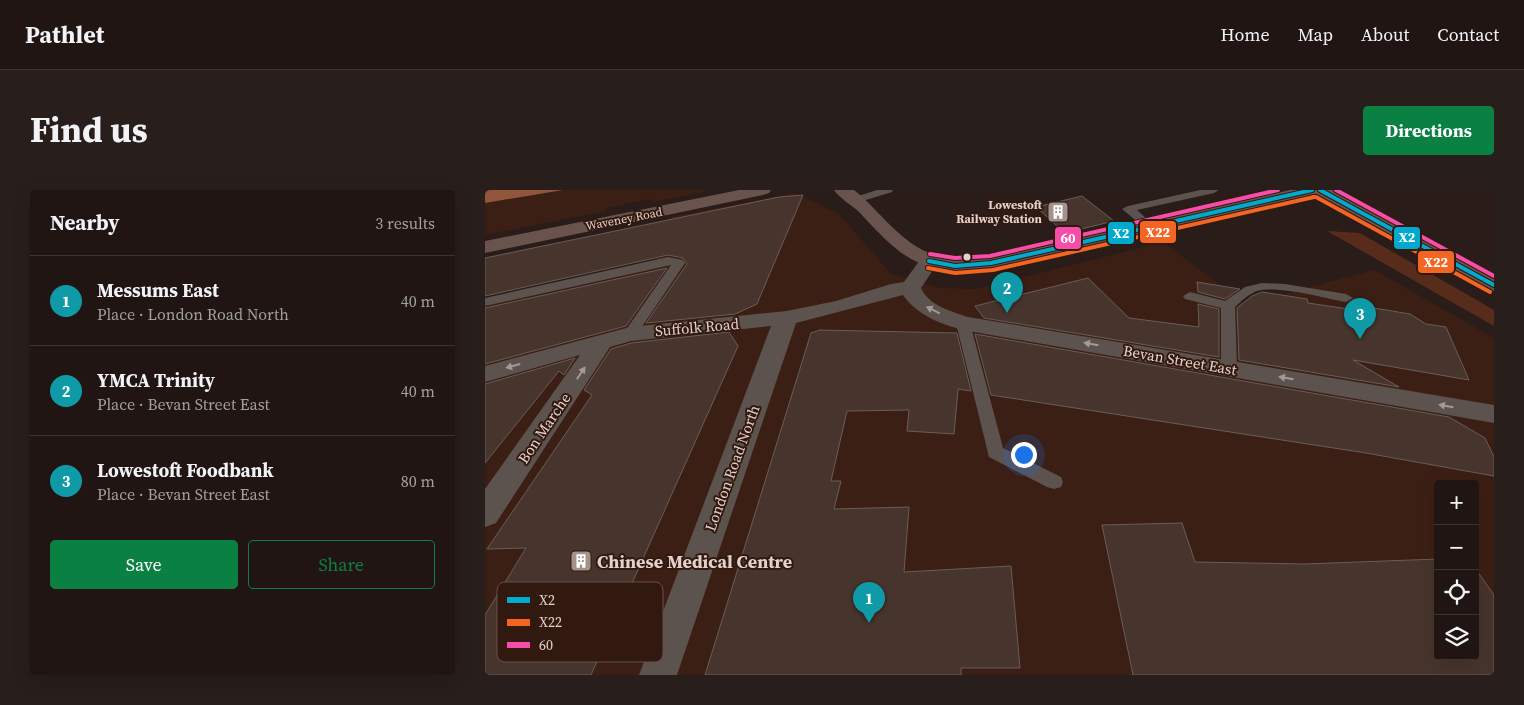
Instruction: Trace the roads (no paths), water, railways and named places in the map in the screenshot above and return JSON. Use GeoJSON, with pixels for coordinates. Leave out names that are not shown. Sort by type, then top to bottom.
{"type":"FeatureCollection","features":[{"type":"Feature","properties":{"kind":"highway","name":"Waveney Road"},"geometry":{"type":"LineString","coordinates":[[485,247],[763,190]]}},
{"type":"Feature","properties":{"kind":"highway"},"geometry":{"type":"LineString","coordinates":[[849,195],[898,244],[929,261],[955,266],[991,263],[1312,190]]}},
{"type":"Feature","properties":{"kind":"highway"},"geometry":{"type":"LineString","coordinates":[[1320,190],[1494,285]]}},
{"type":"Feature","properties":{"kind":"street"},"geometry":{"type":"LineString","coordinates":[[911,288],[929,261]]}},
{"type":"Feature","properties":{"kind":"street","name":"Suffolk Road"},"geometry":{"type":"LineString","coordinates":[[485,374],[637,333],[787,318],[841,306],[891,290],[911,288]]}},
{"type":"Feature","properties":{"kind":"street","name":"Bevan Street East"},"geometry":{"type":"LineString","coordinates":[[911,288],[913,296],[923,305],[963,323],[1494,414]]}},
{"type":"Feature","properties":{"kind":"street","name":"London Road North"},"geometry":{"type":"LineString","coordinates":[[663,661],[787,318]]}},
{"type":"Feature","properties":{"kind":"street","name":"Bon Marche"},"geometry":{"type":"LineString","coordinates":[[485,514],[603,342]]}},
{"type":"Feature","properties":{"kind":"street","name":"London Road North"},"geometry":{"type":"LineString","coordinates":[[658,675],[663,662]]}},
{"type":"Feature","properties":{"kind":"lane"},"geometry":{"type":"LineString","coordinates":[[849,195],[888,190]]}},
{"type":"Feature","properties":{"kind":"lane"},"geometry":{"type":"LineString","coordinates":[[1150,226],[1128,209],[1215,190]]}},
{"type":"Feature","properties":{"kind":"lane"},"geometry":{"type":"LineString","coordinates":[[485,302],[667,261],[679,263],[637,333]]}},
{"type":"Feature","properties":{"kind":"lane"},"geometry":{"type":"LineString","coordinates":[[1229,368],[1228,306],[1238,296],[1255,288],[1277,287],[1346,298]]}},
{"type":"Feature","properties":{"kind":"lane"},"geometry":{"type":"LineString","coordinates":[[1190,296],[1228,306]]}},
{"type":"Feature","properties":{"kind":"lane"},"geometry":{"type":"LineString","coordinates":[[963,323],[995,452],[1054,482]]}},
{"type":"Feature","properties":{"kind":"place","name":"Lowestoft Railway Station"},"geometry":{"type":"Point","coordinates":[1058,212]}},
{"type":"Feature","properties":{"kind":"place","name":"YMCA Trinity"},"geometry":{"type":"Point","coordinates":[1007,313]}},
{"type":"Feature","properties":{"kind":"place","name":"Lowestoft Foodbank"},"geometry":{"type":"Point","coordinates":[1360,339]}},
{"type":"Feature","properties":{"kind":"place","name":"Chinese Medical Centre"},"geometry":{"type":"Point","coordinates":[581,561]}},
{"type":"Feature","properties":{"kind":"place","name":"Messums East"},"geometry":{"type":"Point","coordinates":[869,623]}}]}
